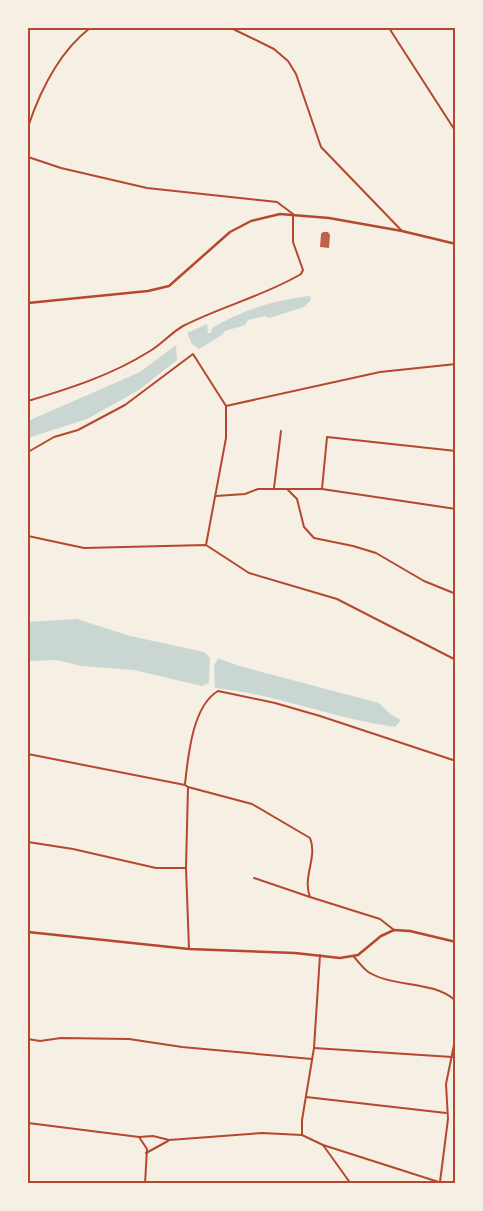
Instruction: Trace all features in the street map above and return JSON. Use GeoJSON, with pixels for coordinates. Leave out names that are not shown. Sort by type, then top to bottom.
{"type":"FeatureCollection","features":[{"type":"Feature","properties":{"kind":"street"},"geometry":{"type":"LineString","coordinates":[[28,128],[49,78],[77,38],[90,28]]}},
{"type":"Feature","properties":{"kind":"street"},"geometry":{"type":"LineString","coordinates":[[231,28],[274,49],[288,60],[296,74],[321,147],[402,231]]}},
{"type":"Feature","properties":{"kind":"street"},"geometry":{"type":"LineString","coordinates":[[389,28],[456,132]]}},
{"type":"Feature","properties":{"kind":"street"},"geometry":{"type":"LineString","coordinates":[[28,157],[61,168],[147,188],[277,202],[293,214]]}},
{"type":"Feature","properties":{"kind":"street"},"geometry":{"type":"LineString","coordinates":[[28,401],[71,389],[109,374],[150,351],[181,327],[263,294],[301,274],[303,270],[293,242],[293,214]]}},
{"type":"Feature","properties":{"kind":"street"},"geometry":{"type":"LineString","coordinates":[[28,303],[159,290],[175,283],[237,228],[269,216],[293,214],[402,231],[456,244]]}},
{"type":"Feature","properties":{"kind":"street"},"geometry":{"type":"LineString","coordinates":[[28,452],[54,437],[78,430],[125,405],[193,354],[226,406],[226,438],[206,546]]}},
{"type":"Feature","properties":{"kind":"street"},"geometry":{"type":"LineString","coordinates":[[226,406],[380,372],[456,364]]}},
{"type":"Feature","properties":{"kind":"street"},"geometry":{"type":"LineString","coordinates":[[274,489],[280,431]]}},
{"type":"Feature","properties":{"kind":"street"},"geometry":{"type":"LineString","coordinates":[[322,490],[327,437],[456,452]]}},
{"type":"Feature","properties":{"kind":"street"},"geometry":{"type":"LineString","coordinates":[[216,496],[258,489],[322,490],[456,509]]}},
{"type":"Feature","properties":{"kind":"street"},"geometry":{"type":"LineString","coordinates":[[287,489],[297,499],[304,527],[314,538],[376,553],[424,582],[456,594]]}},
{"type":"Feature","properties":{"kind":"street"},"geometry":{"type":"LineString","coordinates":[[28,536],[84,548],[206,546],[250,573],[337,598],[456,660]]}},
{"type":"Feature","properties":{"kind":"street"},"geometry":{"type":"LineString","coordinates":[[184,785],[195,724],[212,694],[218,691],[275,703],[366,730],[456,761]]}},
{"type":"Feature","properties":{"kind":"street"},"geometry":{"type":"LineString","coordinates":[[28,754],[184,785],[252,804],[310,838],[314,848],[308,884],[310,897]]}},
{"type":"Feature","properties":{"kind":"street"},"geometry":{"type":"LineString","coordinates":[[188,787],[186,868],[189,949]]}},
{"type":"Feature","properties":{"kind":"street"},"geometry":{"type":"LineString","coordinates":[[28,842],[73,849],[156,868],[186,868]]}},
{"type":"Feature","properties":{"kind":"street"},"geometry":{"type":"LineString","coordinates":[[254,878],[380,919],[394,930]]}},
{"type":"Feature","properties":{"kind":"street"},"geometry":{"type":"LineString","coordinates":[[28,932],[189,949],[320,955],[340,958],[354,956],[388,932],[394,930],[410,931],[456,942]]}},
{"type":"Feature","properties":{"kind":"street"},"geometry":{"type":"LineString","coordinates":[[302,1135],[302,1120],[314,1048],[320,955]]}},
{"type":"Feature","properties":{"kind":"street"},"geometry":{"type":"LineString","coordinates":[[354,956],[368,973],[442,993],[456,1001]]}},
{"type":"Feature","properties":{"kind":"street"},"geometry":{"type":"LineString","coordinates":[[440,1182],[447,1126],[446,1084],[456,1036]]}},
{"type":"Feature","properties":{"kind":"street"},"geometry":{"type":"LineString","coordinates":[[28,1038],[40,1041],[61,1038],[129,1039],[182,1048],[312,1059]]}},
{"type":"Feature","properties":{"kind":"street"},"geometry":{"type":"LineString","coordinates":[[314,1048],[452,1057]]}},
{"type":"Feature","properties":{"kind":"street"},"geometry":{"type":"LineString","coordinates":[[306,1097],[446,1113]]}},
{"type":"Feature","properties":{"kind":"street"},"geometry":{"type":"LineString","coordinates":[[28,1123],[138,1137],[153,1136],[169,1140],[262,1133],[302,1135],[323,1145],[446,1184]]}},
{"type":"Feature","properties":{"kind":"street"},"geometry":{"type":"LineString","coordinates":[[138,1137],[146,1144],[145,1184]]}},
{"type":"Feature","properties":{"kind":"street"},"geometry":{"type":"LineString","coordinates":[[146,1153],[169,1140]]}},
{"type":"Feature","properties":{"kind":"street"},"geometry":{"type":"LineString","coordinates":[[323,1145],[351,1184]]}},
{"type":"Feature","properties":{"kind":"shaded area"},"geometry":{"type":"Polygon","coordinates":[[[310,296],[311,300],[304,307],[269,318],[265,316],[248,320],[245,325],[225,331],[222,335],[199,349],[192,344],[187,333],[207,324],[208,333],[211,333],[212,328],[247,311],[283,300],[310,296]]]}},
{"type":"Feature","properties":{"kind":"shaded area"},"geometry":{"type":"Polygon","coordinates":[[[176,345],[177,360],[139,390],[87,419],[28,438],[28,421],[140,372],[176,345]]]}},
{"type":"Feature","properties":{"kind":"shaded area"},"geometry":{"type":"Polygon","coordinates":[[[77,619],[130,636],[204,652],[210,658],[209,683],[202,686],[134,670],[81,666],[57,660],[28,661],[28,622],[77,619]]]}},
{"type":"Feature","properties":{"kind":"shaded area"},"geometry":{"type":"Polygon","coordinates":[[[218,658],[239,666],[379,703],[390,714],[401,720],[395,727],[238,691],[215,688],[214,666],[218,658]]]}},
{"type":"Feature","properties":{"kind":"building"},"geometry":{"type":"Polygon","coordinates":[[[328,232],[330,235],[329,248],[320,247],[321,234],[328,232]]]}}]}
